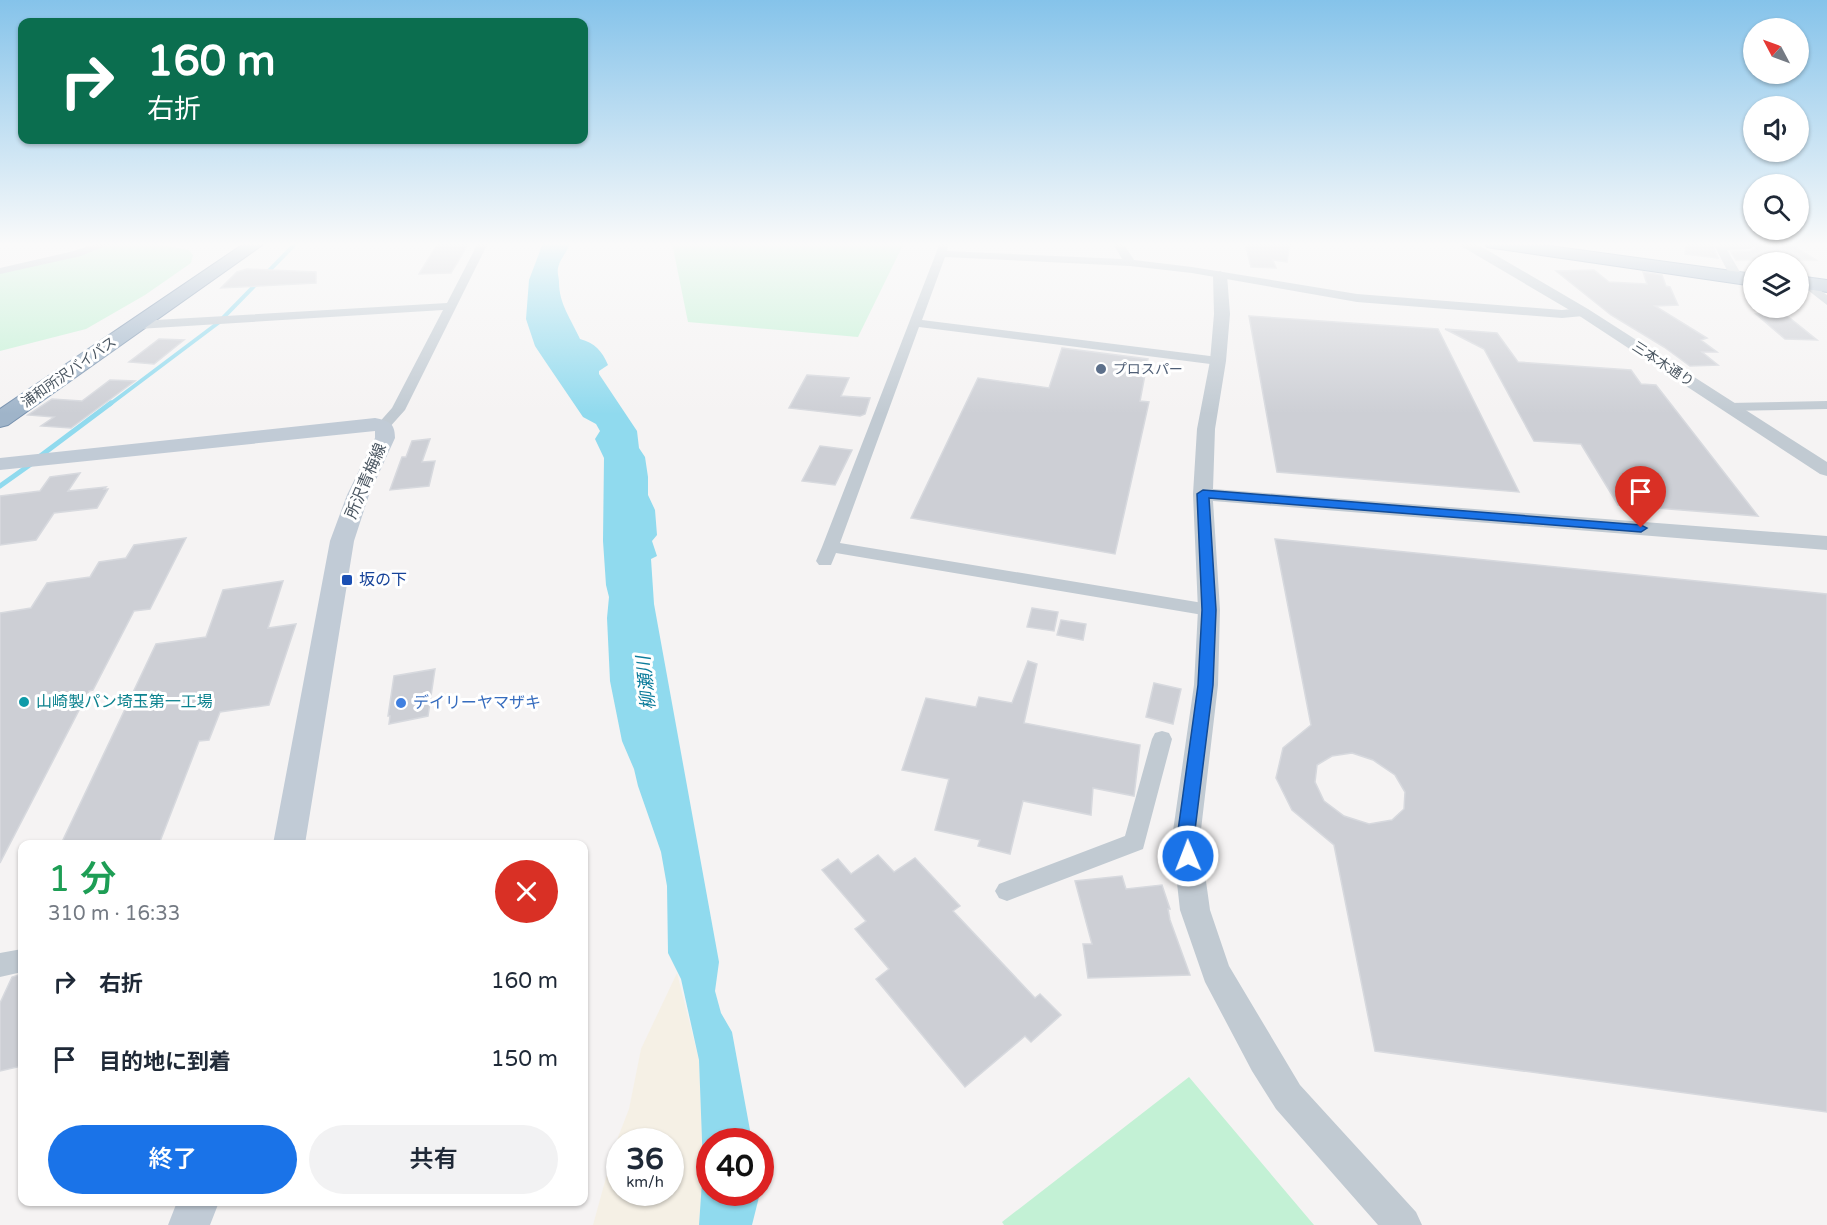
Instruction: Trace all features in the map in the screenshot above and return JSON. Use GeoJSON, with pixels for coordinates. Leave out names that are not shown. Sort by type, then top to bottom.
{"type":"FeatureCollection","features":[{"type":"Feature","properties":{"kind":"highway","name":"浦和所沢バイパス"},"geometry":{"type":"LineString","coordinates":[[0,403],[151,300]]}},
{"type":"Feature","properties":{"kind":"highway","name":"浦和所沢バイパス"},"geometry":{"type":"LineString","coordinates":[[0,420],[171,300]]}},
{"type":"Feature","properties":{"kind":"main road","name":"所沢青梅線"},"geometry":{"type":"LineString","coordinates":[[0,465],[360,424],[382,426],[386,431],[385,438],[358,495],[340,551],[290,840]]}},
{"type":"Feature","properties":{"kind":"main road"},"geometry":{"type":"LineString","coordinates":[[189,1225],[196,1206]]}},
{"type":"Feature","properties":{"kind":"street"},"geometry":{"type":"LineString","coordinates":[[382,426],[398,410],[453,300]]}},
{"type":"Feature","properties":{"kind":"street"},"geometry":{"type":"LineString","coordinates":[[924,300],[827,554],[1209,610]]}},
{"type":"Feature","properties":{"kind":"street"},"geometry":{"type":"LineString","coordinates":[[1221,300],[1218,361],[1206,429],[1203,494],[1209,610],[1206,685],[1186,838],[1195,910],[1216,972],[1264,1059],[1288,1096],[1403,1225]]}},
{"type":"Feature","properties":{"kind":"street"},"geometry":{"type":"LineString","coordinates":[[1385,300],[1562,314],[1583,312]]}},
{"type":"Feature","properties":{"kind":"street","name":"三本木通り"},"geometry":{"type":"LineString","coordinates":[[1563,300],[1827,470]]}},
{"type":"Feature","properties":{"kind":"street"},"geometry":{"type":"LineString","coordinates":[[138,324],[450,306]]}},
{"type":"Feature","properties":{"kind":"street"},"geometry":{"type":"LineString","coordinates":[[916,323],[1218,361]]}},
{"type":"Feature","properties":{"kind":"street"},"geometry":{"type":"LineString","coordinates":[[1729,407],[1827,405]]}},
{"type":"Feature","properties":{"kind":"street"},"geometry":{"type":"LineString","coordinates":[[1203,494],[1827,543]]}},
{"type":"Feature","properties":{"kind":"street"},"geometry":{"type":"LineString","coordinates":[[1007,891],[1136,842],[1162,738]]}},
{"type":"Feature","properties":{"kind":"street"},"geometry":{"type":"LineString","coordinates":[[0,965],[18,962]]}},
{"type":"Feature","properties":{"kind":"green space"},"geometry":{"type":"Polygon","coordinates":[[[0,300],[136,300],[86,329],[0,351],[0,300]]]}},
{"type":"Feature","properties":{"kind":"green space"},"geometry":{"type":"Polygon","coordinates":[[[684,300],[876,300],[858,337],[688,322],[684,300]]]}},
{"type":"Feature","properties":{"kind":"green space"},"geometry":{"type":"Polygon","coordinates":[[[1189,1077],[1314,1225],[1004,1225],[1002,1222],[1189,1077]]]}},
{"type":"Feature","properties":{"kind":"sand"},"geometry":{"type":"Polygon","coordinates":[[[677,973],[699,1060],[702,1128],[696,1128],[696,1206],[700,1206],[699,1225],[593,1225],[606,1178],[606,1206],[684,1206],[684,1128],[622,1128],[629,1109],[641,1049],[677,973]]]}},
{"type":"Feature","properties":{"kind":"water","name":"柳瀬川"},"geometry":{"type":"Polygon","coordinates":[[[527,300],[562,300],[580,339],[594,345],[606,360],[608,365],[599,371],[599,374],[637,431],[639,448],[645,457],[648,495],[655,510],[657,535],[652,541],[657,556],[651,559],[654,604],[719,962],[715,991],[721,1013],[732,1032],[750,1128],[702,1128],[699,1060],[681,979],[668,953],[667,886],[661,852],[634,769],[622,741],[610,681],[607,618],[609,597],[603,541],[604,458],[595,439],[600,431],[596,424],[583,417],[535,346],[526,319],[527,300]]]}},
{"type":"Feature","properties":{"kind":"water"},"geometry":{"type":"Polygon","coordinates":[[[700,1206],[757,1206],[752,1225],[699,1225],[700,1206]]]}},
{"type":"Feature","properties":{"kind":"building"},"geometry":{"type":"Polygon","coordinates":[[[1592,300],[1676,300],[1678,305],[1655,306],[1707,338],[1701,340],[1717,352],[1702,352],[1718,365],[1690,366],[1664,347],[1611,315],[1592,300]]]}},
{"type":"Feature","properties":{"kind":"building"},"geometry":{"type":"Polygon","coordinates":[[[1249,316],[1438,329],[1519,492],[1277,472],[1249,316]]]}},
{"type":"Feature","properties":{"kind":"building"},"geometry":{"type":"Polygon","coordinates":[[[1761,318],[1790,318],[1817,340],[1785,339],[1761,318]]]}},
{"type":"Feature","properties":{"kind":"building"},"geometry":{"type":"Polygon","coordinates":[[[1445,329],[1497,333],[1518,362],[1631,370],[1641,384],[1656,385],[1758,516],[1618,505],[1581,444],[1534,441],[1484,349],[1445,329]]]}},
{"type":"Feature","properties":{"kind":"building"},"geometry":{"type":"Polygon","coordinates":[[[159,339],[184,340],[154,364],[129,362],[159,339]]]}},
{"type":"Feature","properties":{"kind":"building"},"geometry":{"type":"Polygon","coordinates":[[[1062,348],[1148,359],[1140,401],[1149,402],[1115,554],[911,518],[978,378],[1049,388],[1062,348]]]}},
{"type":"Feature","properties":{"kind":"building"},"geometry":{"type":"Polygon","coordinates":[[[807,375],[849,378],[841,396],[870,398],[865,414],[860,416],[789,408],[807,375]]]}},
{"type":"Feature","properties":{"kind":"building"},"geometry":{"type":"Polygon","coordinates":[[[110,380],[135,381],[71,428],[41,426],[54,417],[28,415],[52,399],[82,401],[110,380]]]}},
{"type":"Feature","properties":{"kind":"building"},"geometry":{"type":"Polygon","coordinates":[[[430,439],[422,462],[435,461],[429,486],[390,490],[402,457],[406,457],[412,441],[430,439]]]}},
{"type":"Feature","properties":{"kind":"building"},"geometry":{"type":"Polygon","coordinates":[[[820,446],[852,450],[835,485],[802,481],[820,446]]]}},
{"type":"Feature","properties":{"kind":"building"},"geometry":{"type":"Polygon","coordinates":[[[80,473],[68,491],[106,487],[104,489],[108,489],[97,508],[54,513],[36,540],[0,545],[0,496],[40,491],[50,477],[80,473]]]}},
{"type":"Feature","properties":{"kind":"building","name":"山崎製パン埼玉第一工場"},"geometry":{"type":"Polygon","coordinates":[[[186,538],[150,609],[134,611],[93,690],[89,691],[0,863],[0,613],[31,608],[47,583],[90,577],[99,562],[126,558],[134,545],[186,538]]]}},
{"type":"Feature","properties":{"kind":"building"},"geometry":{"type":"Polygon","coordinates":[[[1275,539],[1827,594],[1827,1112],[1375,1051],[1334,845],[1292,810],[1276,778],[1283,748],[1311,725],[1275,539]],[[1352,753],[1332,756],[1317,765],[1315,782],[1324,801],[1344,816],[1369,824],[1392,820],[1404,809],[1405,792],[1395,775],[1373,760],[1352,753]]]}},
{"type":"Feature","properties":{"kind":"building"},"geometry":{"type":"Polygon","coordinates":[[[283,581],[268,628],[296,624],[269,705],[220,712],[209,740],[199,741],[161,840],[63,840],[156,644],[206,637],[223,590],[283,581]]]}},
{"type":"Feature","properties":{"kind":"building"},"geometry":{"type":"Polygon","coordinates":[[[1032,608],[1058,612],[1054,631],[1027,627],[1032,608]]]}},
{"type":"Feature","properties":{"kind":"building"},"geometry":{"type":"Polygon","coordinates":[[[1061,620],[1086,624],[1083,640],[1057,635],[1061,620]]]}},
{"type":"Feature","properties":{"kind":"building"},"geometry":{"type":"Polygon","coordinates":[[[1028,661],[1037,664],[1024,723],[1140,745],[1134,796],[1093,788],[1091,815],[1023,801],[1010,854],[978,846],[980,840],[935,830],[949,779],[902,770],[926,698],[976,707],[979,697],[1012,703],[1028,661]]]}},
{"type":"Feature","properties":{"kind":"building"},"geometry":{"type":"Polygon","coordinates":[[[435,669],[428,716],[389,724],[390,716],[388,716],[394,676],[435,669]]]}},
{"type":"Feature","properties":{"kind":"building"},"geometry":{"type":"Polygon","coordinates":[[[1154,683],[1181,689],[1173,724],[1146,717],[1154,683]]]}},
{"type":"Feature","properties":{"kind":"building"},"geometry":{"type":"Polygon","coordinates":[[[878,855],[894,872],[915,858],[960,906],[953,911],[1035,998],[1040,994],[1061,1015],[1031,1042],[1025,1036],[965,1087],[876,979],[889,969],[855,929],[866,921],[822,870],[838,859],[851,874],[878,855]]]}},
{"type":"Feature","properties":{"kind":"building"},"geometry":{"type":"Polygon","coordinates":[[[1122,876],[1126,889],[1162,885],[1170,909],[1168,909],[1170,920],[1190,975],[1088,978],[1083,944],[1092,944],[1075,881],[1122,876]]]}},
{"type":"Feature","properties":{"kind":"building"},"geometry":{"type":"Polygon","coordinates":[[[18,975],[18,1067],[0,1071],[0,1003],[12,977],[18,975]]]}},
{"type":"Feature","properties":{"kind":"waterway"},"geometry":{"type":"LineString","coordinates":[[109,405],[218,323],[240,300]]}},
{"type":"Feature","properties":{"kind":"waterway"},"geometry":{"type":"LineString","coordinates":[[39,457],[111,403]]}},
{"type":"Feature","properties":{"kind":"waterway"},"geometry":{"type":"LineString","coordinates":[[0,486],[31,464]]}},
{"type":"Feature","properties":{"kind":"place","name":"プロスパー"},"geometry":{"type":"Point","coordinates":[1101,369]}},
{"type":"Feature","properties":{"kind":"place","name":"坂の下"},"geometry":{"type":"Point","coordinates":[347,580]}},
{"type":"Feature","properties":{"kind":"place","name":"山崎製パン埼玉第一工場"},"geometry":{"type":"Point","coordinates":[24,702]}},
{"type":"Feature","properties":{"kind":"place","name":"デイリーヤマザキ"},"geometry":{"type":"Point","coordinates":[401,703]}},
{"type":"Feature","properties":{"kind":"route"},"geometry":{"type":"LineString","coordinates":[[1188,856],[1186,838],[1206,685],[1209,610],[1203,494],[1641,528]]}}]}
